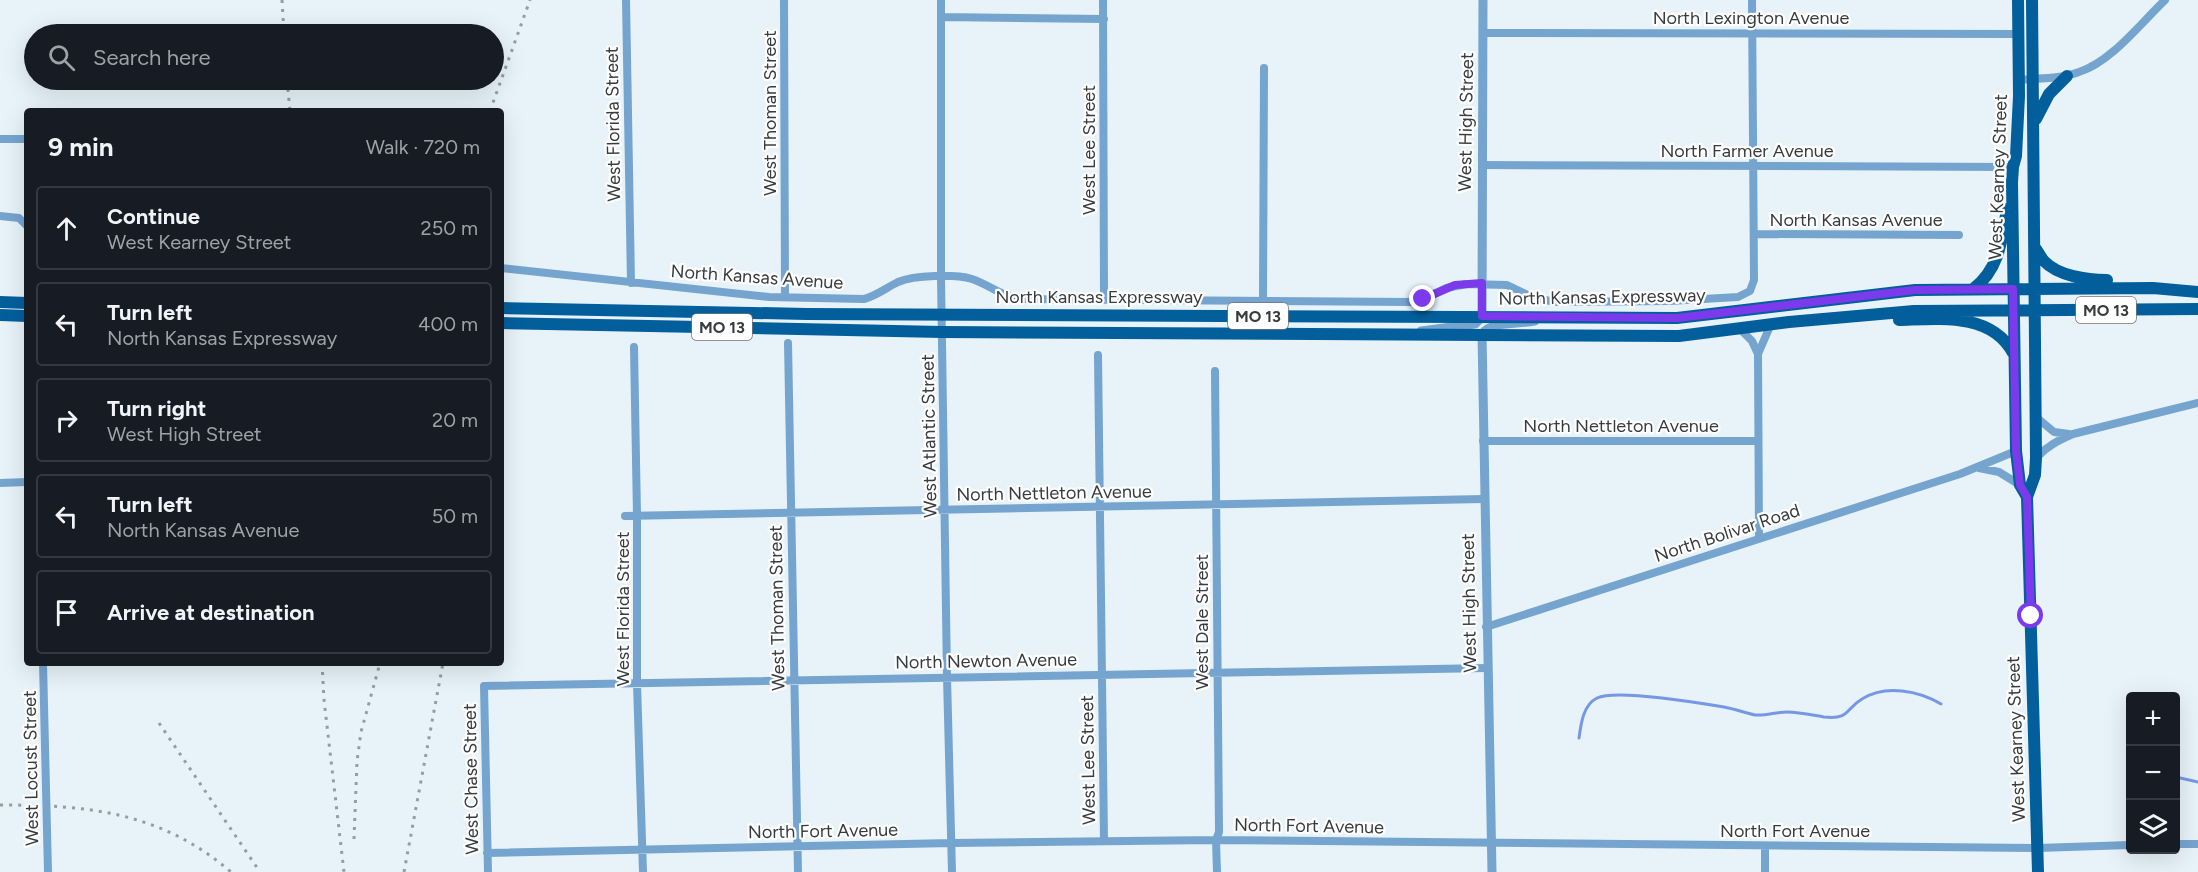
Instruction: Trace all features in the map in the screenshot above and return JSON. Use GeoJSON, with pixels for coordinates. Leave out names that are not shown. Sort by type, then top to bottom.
{"type":"FeatureCollection","features":[{"type":"Feature","properties":{"kind":"main road","name":"West Kearney Street"},"geometry":{"type":"LineString","coordinates":[[2018,0],[2019,80],[2016,156],[2012,182],[2013,354],[2016,451],[2020,485],[2027,497]]}},
{"type":"Feature","properties":{"kind":"main road","name":"West Kearney Street"},"geometry":{"type":"LineString","coordinates":[[2032,0],[2036,458],[2035,476],[2027,497],[2038,872]]}},
{"type":"Feature","properties":{"kind":"main road"},"geometry":{"type":"LineString","coordinates":[[2034,126],[2049,94],[2067,76]]}},
{"type":"Feature","properties":{"kind":"main road"},"geometry":{"type":"LineString","coordinates":[[1973,289],[1984,281],[2000,249],[2012,182]]}},
{"type":"Feature","properties":{"kind":"main road"},"geometry":{"type":"LineString","coordinates":[[2035,247],[2044,261],[2074,276],[2093,280],[2154,280],[2194,291]]}},
{"type":"Feature","properties":{"kind":"main road","name":"North Kansas Expressway"},"geometry":{"type":"LineString","coordinates":[[504,308],[807,314],[1677,318],[1915,290],[2194,291]]}},
{"type":"Feature","properties":{"kind":"main road"},"geometry":{"type":"LineString","coordinates":[[1,309],[24,304]]}},
{"type":"Feature","properties":{"kind":"main road"},"geometry":{"type":"LineString","coordinates":[[1,309],[24,315]]}},
{"type":"Feature","properties":{"kind":"main road","name":"North Kansas Expressway"},"geometry":{"type":"LineString","coordinates":[[504,323],[942,332],[1679,336],[1853,315],[1914,312],[2198,309]]}},
{"type":"Feature","properties":{"kind":"main road"},"geometry":{"type":"LineString","coordinates":[[1853,315],[1897,320],[1965,321],[1990,329],[2000,335],[2007,341],[2013,354]]}},
{"type":"Feature","properties":{"kind":"street","name":"West Florida Street"},"geometry":{"type":"LineString","coordinates":[[626,0],[631,283]]}},
{"type":"Feature","properties":{"kind":"street","name":"West Thoman Street"},"geometry":{"type":"LineString","coordinates":[[784,0],[785,297]]}},
{"type":"Feature","properties":{"kind":"street","name":"West Atlantic Street"},"geometry":{"type":"LineString","coordinates":[[941,0],[941,277],[952,872]]}},
{"type":"Feature","properties":{"kind":"street","name":"West Lee Street"},"geometry":{"type":"LineString","coordinates":[[1103,0],[1104,300]]}},
{"type":"Feature","properties":{"kind":"street","name":"West High Street"},"geometry":{"type":"LineString","coordinates":[[1482,316],[1483,0]]}},
{"type":"Feature","properties":{"kind":"street"},"geometry":{"type":"LineString","coordinates":[[1752,0],[1754,234]]}},
{"type":"Feature","properties":{"kind":"street"},"geometry":{"type":"LineString","coordinates":[[2019,80],[2067,76],[2092,67],[2104,60],[2165,0]]}},
{"type":"Feature","properties":{"kind":"street"},"geometry":{"type":"LineString","coordinates":[[941,17],[1104,18]]}},
{"type":"Feature","properties":{"kind":"street","name":"North Lexington Avenue"},"geometry":{"type":"LineString","coordinates":[[1483,33],[2018,34]]}},
{"type":"Feature","properties":{"kind":"street"},"geometry":{"type":"LineString","coordinates":[[1263,300],[1264,68]]}},
{"type":"Feature","properties":{"kind":"street"},"geometry":{"type":"LineString","coordinates":[[0,139],[24,139]]}},
{"type":"Feature","properties":{"kind":"street","name":"North Farmer Avenue"},"geometry":{"type":"LineString","coordinates":[[1482,165],[2013,167]]}},
{"type":"Feature","properties":{"kind":"street"},"geometry":{"type":"LineString","coordinates":[[0,216],[19,218],[24,223]]}},
{"type":"Feature","properties":{"kind":"street","name":"North Kansas Avenue"},"geometry":{"type":"LineString","coordinates":[[504,268],[785,297],[864,299],[904,280],[941,277],[972,279],[996,292],[1020,299],[1411,302],[1455,285],[1482,283],[1507,285],[1534,297],[1556,302],[1668,301],[1738,297],[1750,291],[1754,280],[1754,234],[1959,235]]}},
{"type":"Feature","properties":{"kind":"street"},"geometry":{"type":"LineString","coordinates":[[1411,334],[1435,328],[1475,324],[1482,316]]}},
{"type":"Feature","properties":{"kind":"street"},"geometry":{"type":"LineString","coordinates":[[1482,334],[1489,327],[1532,322],[1554,316]]}},
{"type":"Feature","properties":{"kind":"street"},"geometry":{"type":"LineString","coordinates":[[1759,538],[1758,354],[1771,324]]}},
{"type":"Feature","properties":{"kind":"street"},"geometry":{"type":"LineString","coordinates":[[1739,328],[1752,341],[1758,354]]}},
{"type":"Feature","properties":{"kind":"street","name":"West High Street"},"geometry":{"type":"LineString","coordinates":[[1482,334],[1492,872]]}},
{"type":"Feature","properties":{"kind":"street","name":"West Thoman Street"},"geometry":{"type":"LineString","coordinates":[[788,343],[798,872]]}},
{"type":"Feature","properties":{"kind":"street","name":"West Florida Street"},"geometry":{"type":"LineString","coordinates":[[633,347],[638,516],[637,684],[643,872]]}},
{"type":"Feature","properties":{"kind":"street","name":"West Lee Street"},"geometry":{"type":"LineString","coordinates":[[1098,355],[1104,841]]}},
{"type":"Feature","properties":{"kind":"street","name":"West Dale Street"},"geometry":{"type":"LineString","coordinates":[[1215,370],[1219,832],[1216,840],[1217,872]]}},
{"type":"Feature","properties":{"kind":"street"},"geometry":{"type":"LineString","coordinates":[[2036,458],[2051,445],[2073,434],[2198,403]]}},
{"type":"Feature","properties":{"kind":"street"},"geometry":{"type":"LineString","coordinates":[[2036,416],[2054,432],[2073,434]]}},
{"type":"Feature","properties":{"kind":"street","name":"North Nettleton Avenue"},"geometry":{"type":"LineString","coordinates":[[1483,441],[1758,441]]}},
{"type":"Feature","properties":{"kind":"street","name":"North Bolivar Road"},"geometry":{"type":"LineString","coordinates":[[1486,627],[1978,467],[2016,451]]}},
{"type":"Feature","properties":{"kind":"street"},"geometry":{"type":"LineString","coordinates":[[1978,467],[1999,472],[2020,485]]}},
{"type":"Feature","properties":{"kind":"street"},"geometry":{"type":"LineString","coordinates":[[0,483],[24,482]]}},
{"type":"Feature","properties":{"kind":"street","name":"North Nettleton Avenue"},"geometry":{"type":"LineString","coordinates":[[625,516],[1484,499]]}},
{"type":"Feature","properties":{"kind":"street","name":"West Locust Street"},"geometry":{"type":"LineString","coordinates":[[43,666],[48,872]]}},
{"type":"Feature","properties":{"kind":"street","name":"North Newton Avenue"},"geometry":{"type":"LineString","coordinates":[[484,686],[1487,668]]}},
{"type":"Feature","properties":{"kind":"street","name":"West Chase Street"},"geometry":{"type":"LineString","coordinates":[[484,686],[488,872]]}},
{"type":"Feature","properties":{"kind":"street","name":"North Fort Avenue"},"geometry":{"type":"LineString","coordinates":[[487,854],[952,843],[1216,840],[2038,848],[2126,845]]}},
{"type":"Feature","properties":{"kind":"street"},"geometry":{"type":"LineString","coordinates":[[2180,844],[2198,844]]}},
{"type":"Feature","properties":{"kind":"street"},"geometry":{"type":"LineString","coordinates":[[1765,846],[1765,872]]}},
{"type":"Feature","properties":{"kind":"waterway"},"geometry":{"type":"LineString","coordinates":[[1579,738],[1584,715],[1589,705],[1597,698],[1607,696],[1678,700],[1724,707],[1755,715],[1792,712],[1824,717],[1839,717],[1862,699],[1881,692],[1913,693],[1941,704]]}},
{"type":"Feature","properties":{"kind":"waterway"},"geometry":{"type":"LineString","coordinates":[[2180,778],[2198,782]]}},
{"type":"Feature","properties":{"kind":"railway"},"geometry":{"type":"LineString","coordinates":[[282,0],[283,24]]}},
{"type":"Feature","properties":{"kind":"railway"},"geometry":{"type":"LineString","coordinates":[[504,72],[530,0]]}},
{"type":"Feature","properties":{"kind":"railway"},"geometry":{"type":"LineString","coordinates":[[288,90],[290,108]]}},
{"type":"Feature","properties":{"kind":"railway"},"geometry":{"type":"LineString","coordinates":[[491,108],[498,90]]}},
{"type":"Feature","properties":{"kind":"railway"},"geometry":{"type":"LineString","coordinates":[[322,666],[344,872]]}},
{"type":"Feature","properties":{"kind":"railway"},"geometry":{"type":"LineString","coordinates":[[354,839],[357,761],[361,732],[379,666]]}},
{"type":"Feature","properties":{"kind":"railway"},"geometry":{"type":"LineString","coordinates":[[404,872],[442,666]]}},
{"type":"Feature","properties":{"kind":"railway"},"geometry":{"type":"LineString","coordinates":[[159,723],[260,872]]}},
{"type":"Feature","properties":{"kind":"railway"},"geometry":{"type":"LineString","coordinates":[[0,805],[94,810],[151,824],[205,852],[231,872]]}},
{"type":"Feature","properties":{"kind":"route"},"geometry":{"type":"LineString","coordinates":[[1423,299],[1455,285],[1482,283],[1482,316],[1677,318],[1915,290],[2013,289],[2016,451],[2020,485],[2027,497],[2031,616]]}}]}
